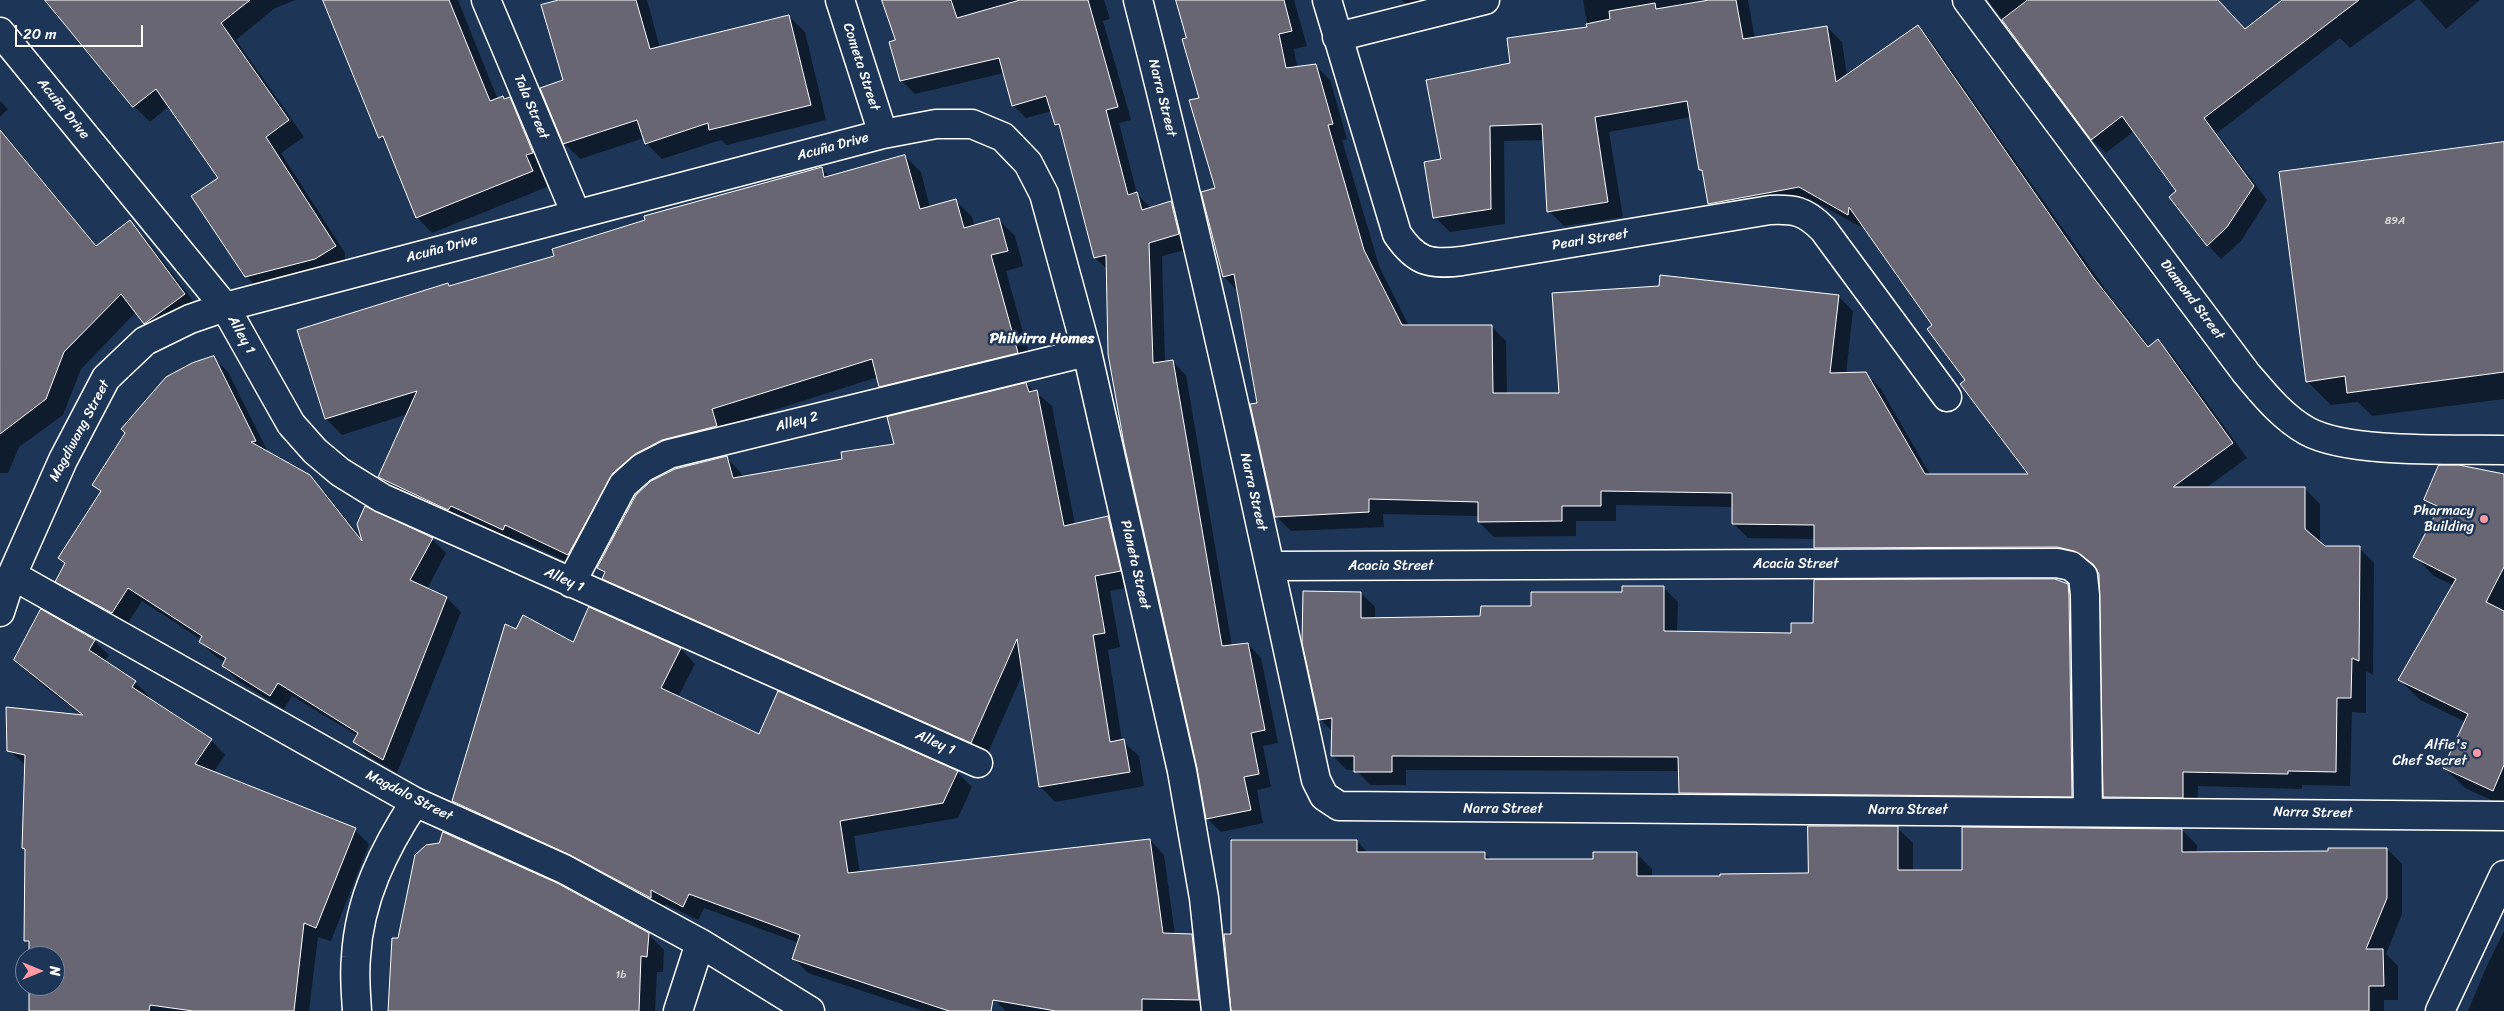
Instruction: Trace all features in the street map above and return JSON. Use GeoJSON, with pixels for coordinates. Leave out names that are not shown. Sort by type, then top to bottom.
{"type":"FeatureCollection","features":[{"type":"Feature","properties":{"kind":"street","name":"Tala Street"},"geometry":{"type":"LineString","coordinates":[[486,0],[576,214]]}},
{"type":"Feature","properties":{"kind":"street","name":"Cometa Street"},"geometry":{"type":"LineString","coordinates":[[840,0],[883,134]]}},
{"type":"Feature","properties":{"kind":"street","name":"Narra Street"},"geometry":{"type":"LineString","coordinates":[[1138,0],[1162,95],[1270,566],[1316,780],[1324,796],[1339,806],[2504,816]]}},
{"type":"Feature","properties":{"kind":"street","name":"Pearl Street"},"geometry":{"type":"LineString","coordinates":[[1327,0],[1397,234],[1408,250],[1422,260],[1442,264],[1761,212],[1791,209],[1810,216],[1823,229],[1946,397]]}},
{"type":"Feature","properties":{"kind":"street"},"geometry":{"type":"LineString","coordinates":[[1338,37],[1485,0]]}},
{"type":"Feature","properties":{"kind":"street","name":"Diamond Street"},"geometry":{"type":"LineString","coordinates":[[1967,0],[2246,373],[2274,406],[2307,431],[2346,444],[2385,447],[2504,450]]}},
{"type":"Feature","properties":{"kind":"street","name":"Acuña Drive"},"geometry":{"type":"LineString","coordinates":[[0,32],[225,307],[883,134],[936,124],[972,124],[1003,137]]}},
{"type":"Feature","properties":{"kind":"street","name":"Planeta Street"},"geometry":{"type":"LineString","coordinates":[[1003,137],[1028,163],[1044,194],[1087,352],[1182,771],[1204,898],[1216,1011]]}},
{"type":"Feature","properties":{"kind":"street","name":"Magdiwang Street"},"geometry":{"type":"LineString","coordinates":[[0,612],[12,575],[63,460],[106,378],[145,341],[190,319],[225,307]]}},
{"type":"Feature","properties":{"kind":"street","name":"Alley 1"},"geometry":{"type":"LineString","coordinates":[[225,307],[291,424],[315,451],[340,472],[382,498],[978,763]]}},
{"type":"Feature","properties":{"kind":"street","name":"Alley 2"},"geometry":{"type":"LineString","coordinates":[[571,583],[624,485],[642,468],[669,454],[1087,352]]}},
{"type":"Feature","properties":{"kind":"street","name":"Acacia Street"},"geometry":{"type":"LineString","coordinates":[[1270,566],[2057,563],[2071,566],[2082,576],[2085,595],[2088,811]]}},
{"type":"Feature","properties":{"kind":"street","name":"Magdalo Street"},"geometry":{"type":"LineString","coordinates":[[12,575],[415,802],[564,869],[700,943],[810,1011]]}},
{"type":"Feature","properties":{"kind":"street"},"geometry":{"type":"LineString","coordinates":[[356,1011],[356,958],[362,914],[376,870],[398,828],[415,802]]}},
{"type":"Feature","properties":{"kind":"street"},"geometry":{"type":"LineString","coordinates":[[2440,1011],[2504,875]]}},
{"type":"Feature","properties":{"kind":"street"},"geometry":{"type":"LineString","coordinates":[[678,1011],[700,943]]}},
{"type":"Feature","properties":{"kind":"building"},"geometry":{"type":"Polygon","coordinates":[[[45,0],[250,0],[221,23],[289,120],[266,137],[336,246],[315,259],[245,277],[191,196],[218,178],[156,89],[133,107],[45,0]]]}},
{"type":"Feature","properties":{"kind":"building"},"geometry":{"type":"Polygon","coordinates":[[[323,0],[449,0],[490,101],[503,96],[504,99],[510,97],[533,153],[526,155],[533,171],[416,218],[383,136],[379,138],[323,0]]]}},
{"type":"Feature","properties":{"kind":"building"},"geometry":{"type":"Polygon","coordinates":[[[559,0],[636,0],[650,49],[789,15],[811,105],[709,130],[708,123],[645,144],[637,120],[563,144],[540,88],[563,80],[541,5],[559,0]]]}},
{"type":"Feature","properties":{"kind":"building"},"geometry":{"type":"Polygon","coordinates":[[[882,0],[951,0],[957,18],[1020,0],[1088,0],[1118,107],[1106,110],[1128,195],[1137,192],[1142,210],[1171,201],[1179,234],[1149,243],[1153,363],[1173,360],[1222,646],[1248,643],[1265,730],[1251,733],[1259,774],[1244,777],[1251,810],[1206,819],[1197,768],[1124,444],[1108,354],[1106,255],[1094,258],[1059,124],[1055,125],[1046,96],[1012,106],[999,58],[900,81],[889,42],[895,40],[882,0]]]}},
{"type":"Feature","properties":{"kind":"building"},"geometry":{"type":"Polygon","coordinates":[[[1176,0],[1284,0],[1292,31],[1279,34],[1286,68],[1316,64],[1333,124],[1328,125],[1364,250],[1402,325],[1492,325],[1493,393],[1559,393],[1552,293],[1659,286],[1660,275],[1839,295],[1830,373],[1866,372],[1925,474],[2028,474],[1960,384],[1965,380],[1927,329],[1932,325],[1849,207],[1848,215],[1799,187],[1708,204],[1702,170],[1699,170],[1687,101],[1595,117],[1608,202],[1547,212],[1542,124],[1490,126],[1491,209],[1433,218],[1424,162],[1441,159],[1426,80],[1510,63],[1507,38],[1587,27],[1586,24],[1610,19],[1609,11],[1655,3],[1656,9],[1709,0],[1736,0],[1743,39],[1827,26],[1836,82],[1918,25],[2093,277],[2148,347],[2158,339],[2233,443],[2173,487],[2305,487],[2305,529],[2325,546],[2360,546],[2359,661],[2352,658],[2351,698],[2337,698],[2336,772],[2288,771],[2288,774],[2183,772],[2183,798],[2103,797],[2099,574],[2093,564],[2074,551],[2057,547],[1814,548],[1814,525],[1732,524],[1732,493],[1601,491],[1601,506],[1562,506],[1562,521],[1478,522],[1478,502],[1369,499],[1369,512],[1275,517],[1250,404],[1257,403],[1234,274],[1223,277],[1201,192],[1215,188],[1189,100],[1199,98],[1182,39],[1186,38],[1176,0]]]}},
{"type":"Feature","properties":{"kind":"building"},"geometry":{"type":"Polygon","coordinates":[[[2028,0],[2218,0],[2245,29],[2282,0],[2359,0],[2204,118],[2254,186],[2227,227],[2207,246],[2169,197],[2176,191],[2122,116],[2091,140],[2002,20],[2028,0]]]}},
{"type":"Feature","properties":{"kind":"building"},"geometry":{"type":"Polygon","coordinates":[[[0,130],[96,246],[130,220],[185,294],[144,324],[121,294],[64,352],[46,399],[0,434],[0,130]]]}},
{"type":"Feature","properties":{"kind":"building"},"geometry":{"type":"Polygon","coordinates":[[[2504,142],[2504,372],[2347,393],[2345,376],[2306,382],[2279,172],[2504,142]]]}},
{"type":"Feature","properties":{"kind":"building"},"geometry":{"type":"Polygon","coordinates":[[[905,155],[920,209],[956,199],[964,228],[999,218],[1008,251],[991,255],[1018,353],[879,387],[872,359],[712,409],[717,426],[662,440],[635,454],[613,473],[568,555],[505,525],[503,530],[451,506],[448,510],[378,477],[417,391],[325,419],[297,330],[448,283],[449,286],[554,256],[552,249],[645,220],[644,216],[822,167],[824,177],[905,155]]]}},
{"type":"Feature","properties":{"kind":"building"},"geometry":{"type":"Polygon","coordinates":[[[214,356],[256,441],[251,442],[310,475],[362,541],[357,524],[365,506],[433,538],[410,580],[447,597],[383,760],[353,742],[358,733],[278,683],[270,696],[222,666],[226,658],[199,642],[202,636],[128,588],[112,613],[55,582],[65,563],[58,558],[101,491],[92,485],[125,433],[121,429],[166,377],[192,363],[214,356]]]}},
{"type":"Feature","properties":{"kind":"building"},"geometry":{"type":"Polygon","coordinates":[[[1026,383],[1029,392],[1037,390],[1064,526],[1108,516],[1121,571],[1095,576],[1105,633],[1093,635],[1110,742],[1124,739],[1130,772],[1039,787],[1017,639],[971,743],[602,579],[605,572],[597,568],[636,495],[651,481],[675,469],[727,456],[733,478],[842,459],[841,452],[894,444],[887,417],[1026,383]]]}},
{"type":"Feature","properties":{"kind":"building"},"geometry":{"type":"Polygon","coordinates":[[[2439,465],[2459,465],[2504,474],[2504,567],[2486,602],[2504,611],[2504,765],[2493,791],[2443,768],[2468,714],[2398,680],[2456,579],[2413,557],[2439,507],[2424,500],[2439,465]]]}},
{"type":"Feature","properties":{"kind":"building"},"geometry":{"type":"Polygon","coordinates":[[[2055,579],[2068,584],[2069,596],[2072,797],[1679,793],[1678,757],[1392,756],[1392,772],[1354,772],[1354,756],[1331,756],[1332,718],[1319,720],[1302,643],[1303,591],[1361,592],[1361,618],[1480,616],[1481,606],[1531,606],[1531,592],[1622,592],[1622,586],[1664,586],[1664,631],[1791,633],[1791,623],[1813,623],[1814,580],[2055,579]]]}},
{"type":"Feature","properties":{"kind":"building"},"geometry":{"type":"Polygon","coordinates":[[[589,607],[681,648],[661,688],[759,734],[778,691],[958,771],[943,803],[840,821],[848,873],[1150,839],[1163,933],[1192,934],[1199,1000],[1142,999],[1142,1011],[1056,1011],[993,1000],[991,1011],[949,1011],[792,959],[800,935],[689,894],[683,907],[651,890],[651,898],[570,855],[452,801],[505,624],[516,629],[523,615],[573,642],[589,607]]]}},
{"type":"Feature","properties":{"kind":"building"},"geometry":{"type":"Polygon","coordinates":[[[41,609],[95,640],[89,650],[136,681],[132,687],[212,739],[195,764],[356,828],[316,928],[304,923],[294,1011],[193,1011],[150,1005],[149,1011],[29,1011],[29,996],[65,996],[65,946],[29,946],[29,941],[24,941],[25,849],[22,848],[25,755],[7,751],[6,707],[83,715],[14,660],[41,609]]]}},
{"type":"Feature","properties":{"kind":"building"},"geometry":{"type":"Polygon","coordinates":[[[1808,826],[1898,826],[1898,870],[1962,870],[1962,827],[2182,829],[2182,852],[2328,851],[2328,848],[2387,848],[2387,898],[2366,949],[2383,949],[2384,986],[2369,986],[2369,1011],[1231,1011],[1224,934],[1231,934],[1231,840],[1357,840],[1357,852],[1485,852],[1485,859],[1593,859],[1593,852],[1637,852],[1637,876],[1720,876],[1720,874],[1808,873],[1808,826]]]}},
{"type":"Feature","properties":{"kind":"building"},"geometry":{"type":"Polygon","coordinates":[[[443,832],[557,883],[649,933],[647,957],[641,956],[639,1011],[388,1011],[392,938],[398,938],[415,855],[426,845],[439,843],[443,832]]]}},
{"type":"Feature","properties":{"kind":"place","name":"Pharmacy Building"},"geometry":{"type":"Point","coordinates":[2484,519]}},
{"type":"Feature","properties":{"kind":"place","name":"Alfie's Chef Secret"},"geometry":{"type":"Point","coordinates":[2477,753]}},
{"type":"Feature","properties":{"kind":"district","name":"Philvirra Homes"},"geometry":{"type":"Point","coordinates":[1042,339]}}]}
